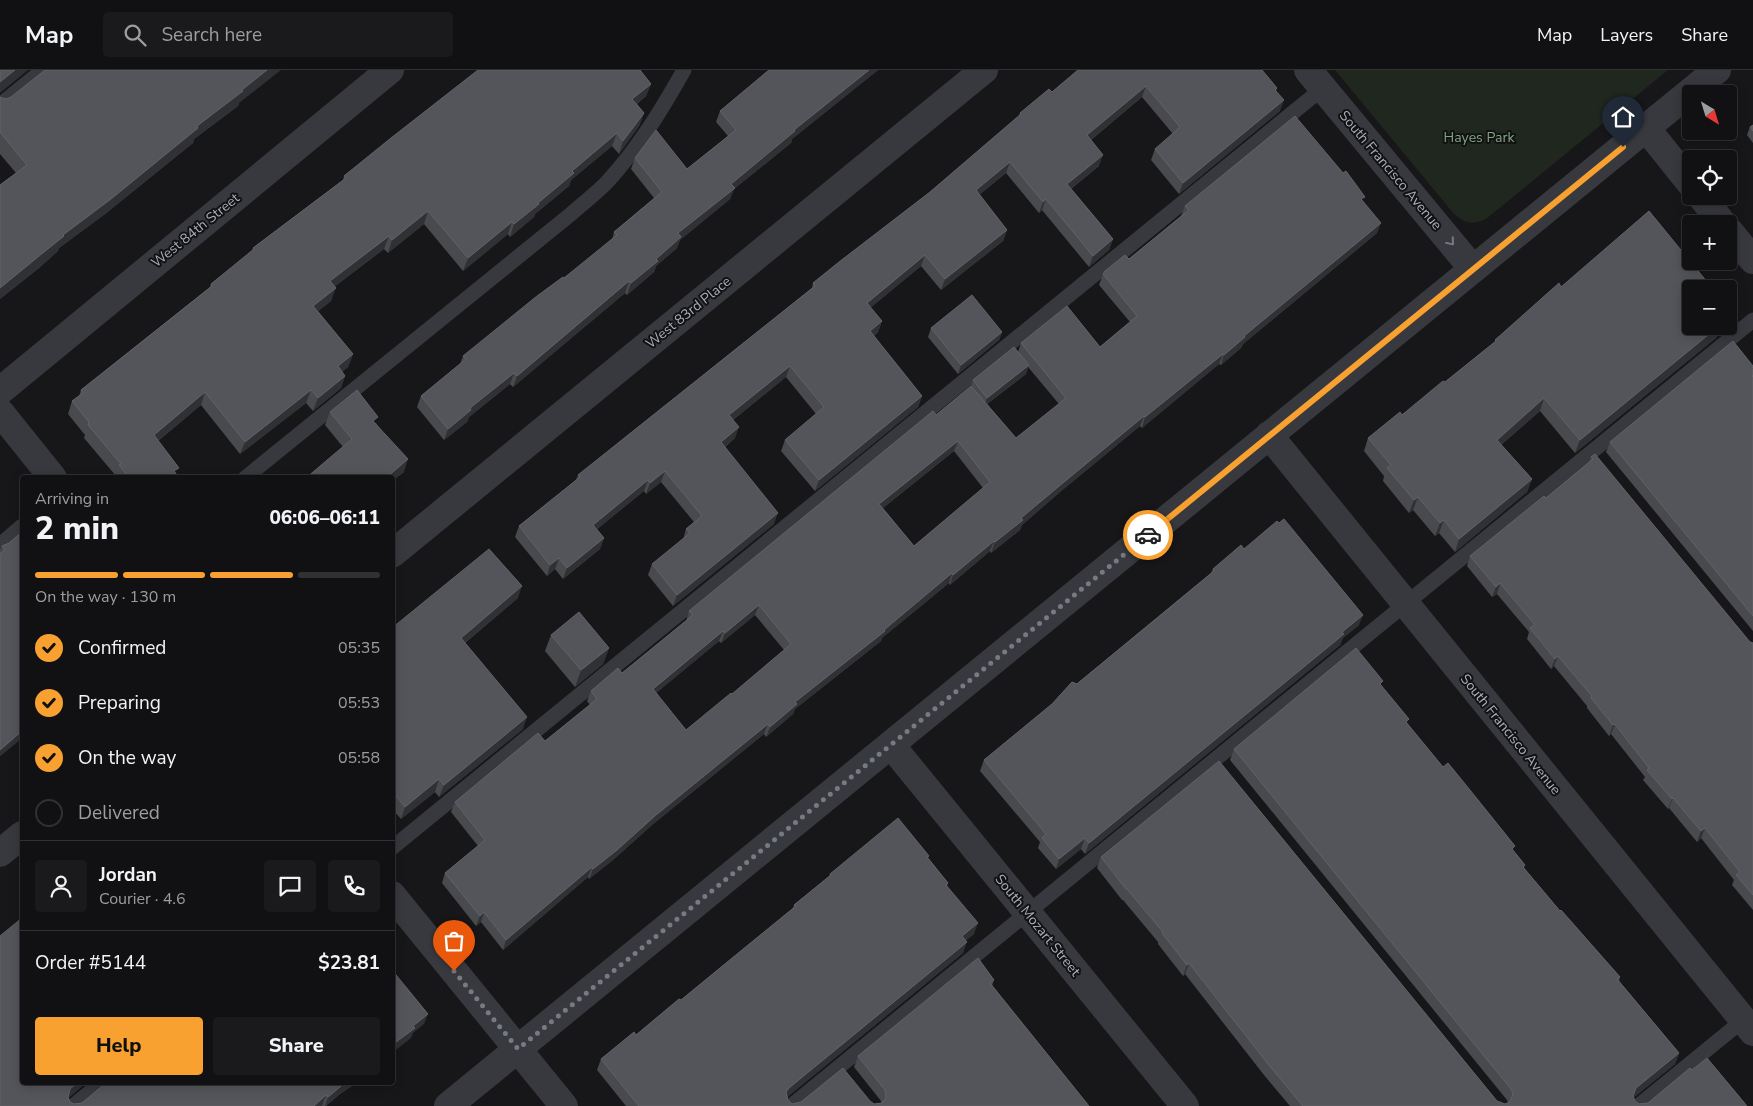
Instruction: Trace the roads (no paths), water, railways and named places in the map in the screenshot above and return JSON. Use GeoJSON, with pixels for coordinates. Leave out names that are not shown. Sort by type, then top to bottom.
{"type":"FeatureCollection","features":[{"type":"Feature","properties":{"kind":"street","name":"West 84th Street"},"geometry":{"type":"LineString","coordinates":[[0,391],[390,70]]}},
{"type":"Feature","properties":{"kind":"street","name":"West 83rd Place"},"geometry":{"type":"LineString","coordinates":[[395,552],[984,70]]}},
{"type":"Feature","properties":{"kind":"street"},"geometry":{"type":"LineString","coordinates":[[448,1106],[1717,70]]}},
{"type":"Feature","properties":{"kind":"street","name":"South Francisco Avenue"},"geometry":{"type":"LineString","coordinates":[[1316,79],[1473,269]]}},
{"type":"Feature","properties":{"kind":"street"},"geometry":{"type":"LineString","coordinates":[[1646,128],[1682,173]]}},
{"type":"Feature","properties":{"kind":"street"},"geometry":{"type":"LineString","coordinates":[[1708,205],[1716,215]]}},
{"type":"Feature","properties":{"kind":"street"},"geometry":{"type":"LineString","coordinates":[[1737,240],[1753,260]]}},
{"type":"Feature","properties":{"kind":"street"},"geometry":{"type":"LineString","coordinates":[[0,412],[51,475]]}},
{"type":"Feature","properties":{"kind":"street","name":"South Francisco Avenue"},"geometry":{"type":"LineString","coordinates":[[1269,435],[1750,1021]]}},
{"type":"Feature","properties":{"kind":"street","name":"South Mozart Street"},"geometry":{"type":"LineString","coordinates":[[891,745],[1186,1106]]}},
{"type":"Feature","properties":{"kind":"street"},"geometry":{"type":"LineString","coordinates":[[0,853],[20,837]]}},
{"type":"Feature","properties":{"kind":"street"},"geometry":{"type":"LineString","coordinates":[[395,899],[564,1106]]}},
{"type":"Feature","properties":{"kind":"lane"},"geometry":{"type":"LineString","coordinates":[[0,105],[42,70]]}},
{"type":"Feature","properties":{"kind":"lane"},"geometry":{"type":"LineString","coordinates":[[249,475],[571,214],[607,182],[635,149],[657,117],[684,70]]}},
{"type":"Feature","properties":{"kind":"lane"},"geometry":{"type":"LineString","coordinates":[[395,846],[1316,79]]}},
{"type":"Feature","properties":{"kind":"lane"},"geometry":{"type":"LineString","coordinates":[[791,1106],[1028,913],[1220,763],[1406,604],[1596,455],[1753,320]]}},
{"type":"Feature","properties":{"kind":"lane"},"geometry":{"type":"LineString","coordinates":[[0,545],[20,528]]}},
{"type":"Feature","properties":{"kind":"lane"},"geometry":{"type":"LineString","coordinates":[[1638,1106],[1750,1021]]}},
{"type":"Feature","properties":{"kind":"lane"},"geometry":{"type":"LineString","coordinates":[[841,1066],[852,1080]]}},
{"type":"Feature","properties":{"kind":"lane"},"geometry":{"type":"LineString","coordinates":[[73,1106],[98,1085]]}},
{"type":"Feature","properties":{"kind":"park label","name":"Hayes Park"},"geometry":{"type":"Point","coordinates":[1479,137]}}]}
